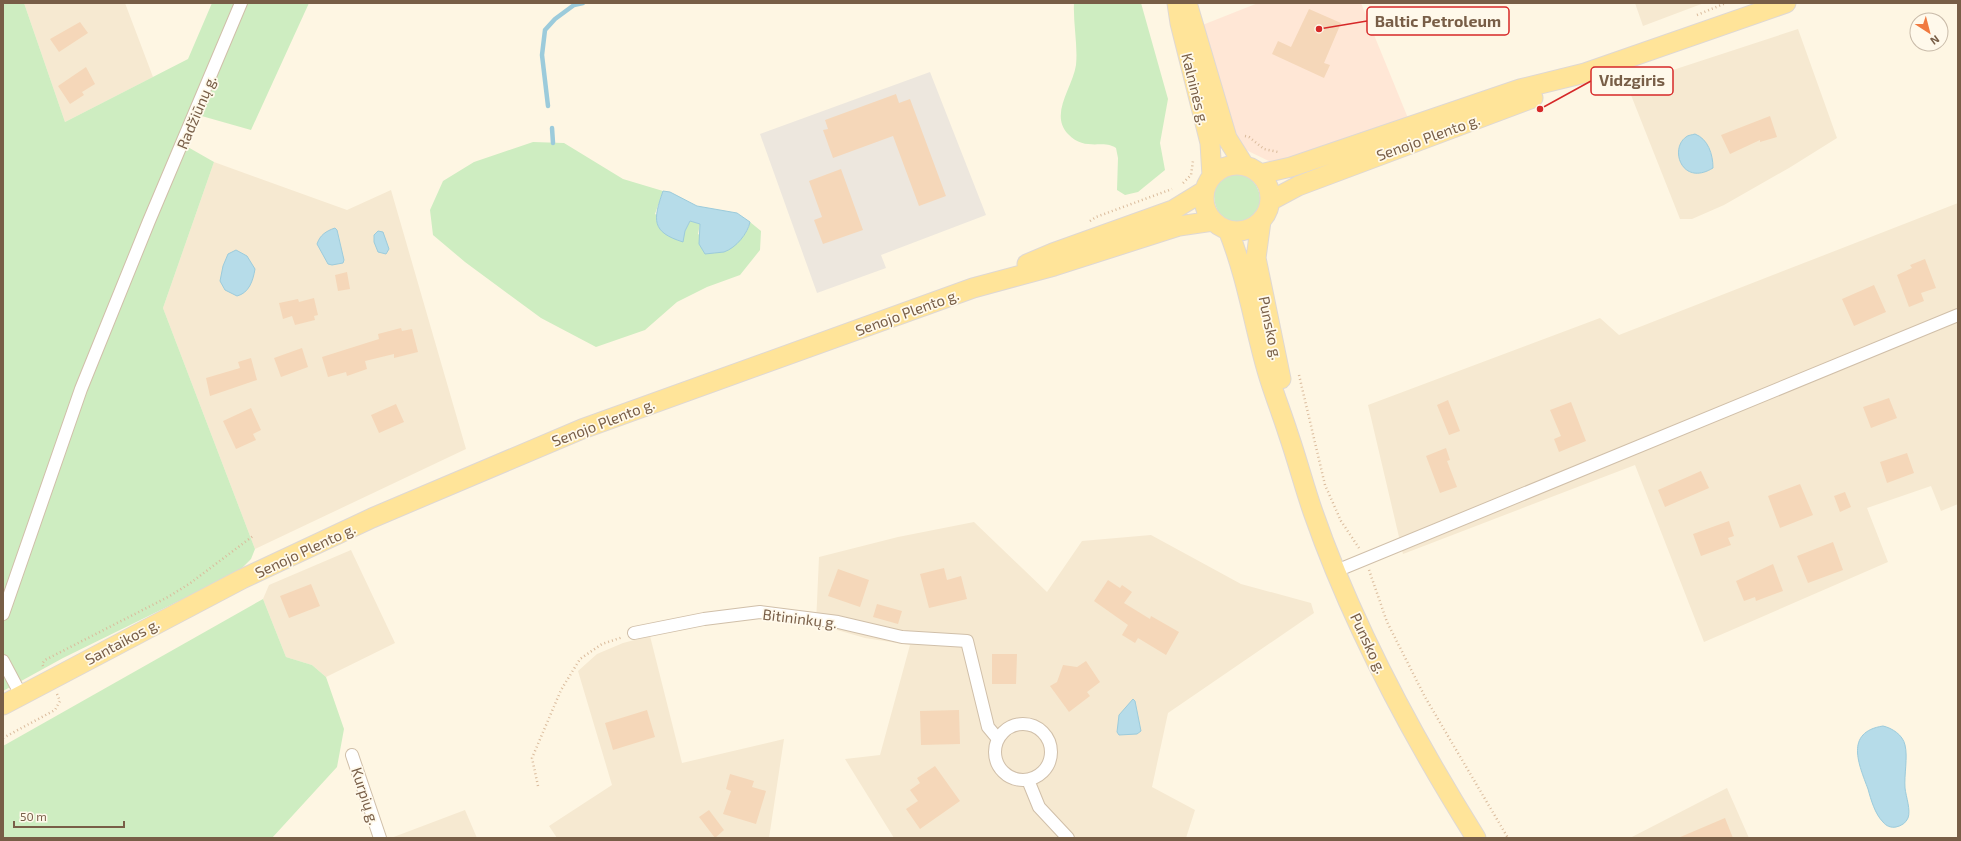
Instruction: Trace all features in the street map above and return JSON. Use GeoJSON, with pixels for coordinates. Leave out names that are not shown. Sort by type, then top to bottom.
{"type":"FeatureCollection","features":[{"type":"Feature","properties":{"kind":"main road","name":"Kalninės g."},"geometry":{"type":"LineString","coordinates":[[1177,3],[1180,23],[1218,141],[1252,169]]}},
{"type":"Feature","properties":{"kind":"main road","name":"Kalninės g."},"geometry":{"type":"LineString","coordinates":[[1187,3],[1218,141],[1208,184]]}},
{"type":"Feature","properties":{"kind":"main road","name":"Senojo Plento g."},"geometry":{"type":"LineString","coordinates":[[1252,169],[1289,160],[1520,89],[1585,73],[1786,3]]}},
{"type":"Feature","properties":{"kind":"main road","name":"Senojo Plento g."},"geometry":{"type":"LineString","coordinates":[[1270,201],[1298,186],[1536,97],[1585,73]]}},
{"type":"Feature","properties":{"kind":"main road"},"geometry":{"type":"LineString","coordinates":[[1232,165],[1252,169],[1268,186],[1270,201],[1267,212],[1261,221],[1251,228],[1240,231],[1220,225],[1207,212],[1204,202],[1208,184],[1221,168],[1232,165]]}},
{"type":"Feature","properties":{"kind":"main road","name":"Senojo Plento g."},"geometry":{"type":"LineString","coordinates":[[242,579],[372,518],[582,429],[973,288],[1053,253],[1173,210],[1208,184]]}},
{"type":"Feature","properties":{"kind":"main road","name":"Punsko g."},"geometry":{"type":"LineString","coordinates":[[1261,221],[1256,258],[1279,366],[1289,435]]}},
{"type":"Feature","properties":{"kind":"main road","name":"Senojo Plento g."},"geometry":{"type":"LineString","coordinates":[[973,288],[1054,266],[1179,226],[1220,225]]}},
{"type":"Feature","properties":{"kind":"main road","name":"Punsko g."},"geometry":{"type":"LineString","coordinates":[[1220,225],[1240,262],[1266,369],[1314,514],[1336,571],[1376,662],[1411,727],[1476,838]]}},
{"type":"Feature","properties":{"kind":"main road","name":"Santaikos g."},"geometry":{"type":"LineString","coordinates":[[3,705],[242,579]]}},
{"type":"Feature","properties":{"kind":"street","name":"Radžiūnų g."},"geometry":{"type":"LineString","coordinates":[[3,614],[81,388],[149,221],[241,3]]}},
{"type":"Feature","properties":{"kind":"street"},"geometry":{"type":"LineString","coordinates":[[1336,571],[1958,315]]}},
{"type":"Feature","properties":{"kind":"street","name":"Bitininkų g."},"geometry":{"type":"LineString","coordinates":[[634,633],[704,619],[760,612],[838,622],[902,637],[967,641],[988,727],[998,739]]}},
{"type":"Feature","properties":{"kind":"street"},"geometry":{"type":"LineString","coordinates":[[3,661],[21,695]]}},
{"type":"Feature","properties":{"kind":"street"},"geometry":{"type":"LineString","coordinates":[[1028,724],[1036,727],[1048,739],[1051,748],[1048,765],[1036,777],[1028,780],[1019,780],[1003,772],[995,756],[995,747],[998,739],[1011,726],[1028,724]]}},
{"type":"Feature","properties":{"kind":"street","name":"Kurpių g."},"geometry":{"type":"LineString","coordinates":[[352,755],[380,838]]}},
{"type":"Feature","properties":{"kind":"street"},"geometry":{"type":"LineString","coordinates":[[1028,780],[1039,807],[1068,838]]}},
{"type":"Feature","properties":{"kind":"path"},"geometry":{"type":"LineString","coordinates":[[1181,186],[1191,175],[1196,148],[1237,134],[1249,137],[1264,149],[1289,160]]}},
{"type":"Feature","properties":{"kind":"path"},"geometry":{"type":"LineString","coordinates":[[1083,226],[1096,217],[1174,188]]}},
{"type":"Feature","properties":{"kind":"path"},"geometry":{"type":"LineString","coordinates":[[1298,373],[1325,485],[1342,521],[1357,543],[1387,622],[1425,697],[1508,838]]}},
{"type":"Feature","properties":{"kind":"path"},"geometry":{"type":"LineString","coordinates":[[42,664],[45,660],[132,614],[168,597],[189,584],[253,536]]}},
{"type":"Feature","properties":{"kind":"path"},"geometry":{"type":"LineString","coordinates":[[538,786],[532,758],[561,690],[580,659],[602,644],[634,633]]}},
{"type":"Feature","properties":{"kind":"path"},"geometry":{"type":"LineString","coordinates":[[3,738],[55,710],[60,701],[57,693]]}},
{"type":"Feature","properties":{"kind":"shaded area"},"geometry":{"type":"Polygon","coordinates":[[[24,3],[125,3],[153,77],[65,122],[24,3]]]}},
{"type":"Feature","properties":{"kind":"shaded area"},"geometry":{"type":"Polygon","coordinates":[[[1258,3],[1361,3],[1410,123],[1275,164],[1248,151],[1239,144],[1200,26],[1258,3]]]}},
{"type":"Feature","properties":{"kind":"shaded area"},"geometry":{"type":"Polygon","coordinates":[[[1635,3],[1704,3],[1643,26],[1635,3]]]}},
{"type":"Feature","properties":{"kind":"shaded area"},"geometry":{"type":"Polygon","coordinates":[[[1798,29],[1837,138],[1789,168],[1724,205],[1692,219],[1680,219],[1627,85],[1798,29]]]}},
{"type":"Feature","properties":{"kind":"shaded area"},"geometry":{"type":"Polygon","coordinates":[[[930,72],[986,215],[881,255],[886,268],[817,293],[760,134],[930,72]]]}},
{"type":"Feature","properties":{"kind":"shaded area"},"geometry":{"type":"Polygon","coordinates":[[[214,162],[347,210],[391,190],[466,449],[255,549],[163,308],[214,162]]]}},
{"type":"Feature","properties":{"kind":"shaded area"},"geometry":{"type":"Polygon","coordinates":[[[1958,203],[1958,504],[1941,511],[1931,486],[1867,508],[1888,562],[1704,642],[1635,465],[1403,554],[1368,405],[1600,318],[1619,335],[1958,203]]]}},
{"type":"Feature","properties":{"kind":"shaded area"},"geometry":{"type":"Polygon","coordinates":[[[974,522],[1047,592],[1082,541],[1151,535],[1241,584],[1311,603],[1314,613],[1168,713],[1152,787],[1195,810],[1186,838],[894,838],[845,759],[880,755],[910,645],[865,638],[816,624],[819,557],[898,537],[974,522]]]}},
{"type":"Feature","properties":{"kind":"shaded area"},"geometry":{"type":"Polygon","coordinates":[[[351,550],[395,643],[326,677],[312,665],[286,657],[263,599],[269,585],[351,550]]]}},
{"type":"Feature","properties":{"kind":"shaded area"},"geometry":{"type":"Polygon","coordinates":[[[650,636],[682,763],[784,739],[769,838],[557,838],[549,826],[612,785],[578,671],[597,654],[623,643],[650,636]]]}},
{"type":"Feature","properties":{"kind":"shaded area"},"geometry":{"type":"Polygon","coordinates":[[[1727,788],[1749,838],[1630,838],[1727,788]]]}},
{"type":"Feature","properties":{"kind":"shaded area"},"geometry":{"type":"Polygon","coordinates":[[[465,810],[477,838],[391,838],[465,810]]]}},
{"type":"Feature","properties":{"kind":"green space"},"geometry":{"type":"Polygon","coordinates":[[[3,3],[24,3],[65,122],[188,59],[212,3],[309,3],[251,130],[191,113],[179,142],[214,162],[163,308],[255,549],[251,559],[238,572],[63,658],[3,691],[3,3]]]}},
{"type":"Feature","properties":{"kind":"green space"},"geometry":{"type":"Polygon","coordinates":[[[1074,3],[1141,3],[1168,99],[1160,143],[1165,170],[1138,192],[1125,195],[1117,190],[1118,158],[1116,148],[1105,145],[1081,143],[1068,134],[1063,126],[1061,109],[1076,65],[1074,3]]]}},
{"type":"Feature","properties":{"kind":"green space"},"geometry":{"type":"Polygon","coordinates":[[[533,142],[564,143],[623,179],[663,191],[655,214],[685,231],[690,221],[700,224],[698,234],[725,251],[744,235],[750,222],[761,231],[760,250],[740,275],[707,287],[677,302],[645,330],[596,347],[541,318],[465,262],[433,235],[430,210],[443,181],[474,162],[533,142]]]}},
{"type":"Feature","properties":{"kind":"green space"},"geometry":{"type":"Polygon","coordinates":[[[1232,170],[1243,174],[1252,180],[1260,197],[1260,206],[1256,214],[1248,221],[1237,225],[1226,221],[1221,216],[1217,210],[1214,196],[1216,182],[1220,176],[1225,172],[1232,170]]]}},
{"type":"Feature","properties":{"kind":"green space"},"geometry":{"type":"Polygon","coordinates":[[[263,599],[286,657],[312,665],[326,677],[344,729],[337,767],[272,838],[3,838],[3,746],[263,599]]]}},
{"type":"Feature","properties":{"kind":"water"},"geometry":{"type":"Polygon","coordinates":[[[1695,134],[1700,136],[1706,143],[1712,157],[1713,168],[1702,173],[1693,173],[1686,170],[1679,157],[1681,143],[1687,136],[1695,134]]]}},
{"type":"Feature","properties":{"kind":"water"},"geometry":{"type":"Polygon","coordinates":[[[663,191],[670,192],[697,206],[737,213],[750,222],[747,231],[737,244],[728,250],[724,252],[705,254],[699,244],[700,224],[690,221],[685,231],[683,242],[665,234],[660,229],[657,224],[656,217],[663,191]]]}},
{"type":"Feature","properties":{"kind":"water"},"geometry":{"type":"Polygon","coordinates":[[[335,228],[337,230],[344,260],[343,263],[332,265],[328,264],[317,244],[324,234],[335,228]]]}},
{"type":"Feature","properties":{"kind":"water"},"geometry":{"type":"Polygon","coordinates":[[[378,231],[383,232],[389,249],[386,254],[378,252],[374,242],[374,235],[378,231]]]}},
{"type":"Feature","properties":{"kind":"water"},"geometry":{"type":"Polygon","coordinates":[[[236,250],[247,256],[255,269],[250,286],[245,292],[237,296],[225,290],[220,281],[223,266],[228,254],[236,250]]]}},
{"type":"Feature","properties":{"kind":"water"},"geometry":{"type":"Polygon","coordinates":[[[1133,699],[1135,701],[1141,731],[1137,734],[1119,735],[1117,732],[1119,715],[1133,699]]]}},
{"type":"Feature","properties":{"kind":"water"},"geometry":{"type":"Polygon","coordinates":[[[1883,726],[1890,728],[1900,735],[1904,741],[1906,750],[1905,788],[1909,815],[1905,823],[1894,827],[1884,823],[1876,811],[1861,770],[1858,751],[1859,742],[1863,735],[1871,729],[1883,726]]]}},
{"type":"Feature","properties":{"kind":"building"},"geometry":{"type":"Polygon","coordinates":[[[1309,9],[1341,23],[1324,63],[1330,65],[1324,78],[1272,54],[1278,41],[1291,47],[1309,9]]]}},
{"type":"Feature","properties":{"kind":"building"},"geometry":{"type":"Polygon","coordinates":[[[80,22],[88,33],[59,52],[50,39],[80,22]]]}},
{"type":"Feature","properties":{"kind":"building"},"geometry":{"type":"Polygon","coordinates":[[[86,67],[95,84],[82,92],[84,95],[70,104],[58,86],[86,67]]]}},
{"type":"Feature","properties":{"kind":"building"},"geometry":{"type":"Polygon","coordinates":[[[896,94],[899,103],[910,99],[946,196],[919,206],[893,136],[833,158],[823,130],[828,129],[825,120],[896,94]]]}},
{"type":"Feature","properties":{"kind":"building"},"geometry":{"type":"Polygon","coordinates":[[[1770,116],[1777,137],[1760,142],[1760,140],[1730,154],[1721,135],[1770,116]]]}},
{"type":"Feature","properties":{"kind":"building"},"geometry":{"type":"Polygon","coordinates":[[[841,169],[863,230],[823,244],[814,220],[822,217],[809,181],[841,169]]]}},
{"type":"Feature","properties":{"kind":"building"},"geometry":{"type":"Polygon","coordinates":[[[1925,259],[1936,288],[1921,293],[1924,301],[1909,307],[1897,275],[1912,268],[1910,265],[1925,259]]]}},
{"type":"Feature","properties":{"kind":"building"},"geometry":{"type":"Polygon","coordinates":[[[347,272],[350,289],[338,291],[335,275],[347,272]]]}},
{"type":"Feature","properties":{"kind":"building"},"geometry":{"type":"Polygon","coordinates":[[[1874,285],[1886,312],[1854,326],[1842,299],[1874,285]]]}},
{"type":"Feature","properties":{"kind":"building"},"geometry":{"type":"Polygon","coordinates":[[[314,298],[318,315],[314,316],[315,320],[295,325],[292,316],[283,319],[279,303],[298,299],[299,302],[314,298]]]}},
{"type":"Feature","properties":{"kind":"building"},"geometry":{"type":"Polygon","coordinates":[[[401,328],[402,331],[412,329],[418,352],[394,358],[394,354],[365,361],[367,369],[347,376],[346,372],[328,377],[322,357],[379,339],[378,334],[401,328]]]}},
{"type":"Feature","properties":{"kind":"building"},"geometry":{"type":"Polygon","coordinates":[[[302,348],[308,367],[281,377],[274,358],[302,348]]]}},
{"type":"Feature","properties":{"kind":"building"},"geometry":{"type":"Polygon","coordinates":[[[251,358],[257,380],[210,396],[206,378],[240,368],[238,362],[251,358]]]}},
{"type":"Feature","properties":{"kind":"building"},"geometry":{"type":"Polygon","coordinates":[[[1889,398],[1897,418],[1871,428],[1863,407],[1889,398]]]}},
{"type":"Feature","properties":{"kind":"building"},"geometry":{"type":"Polygon","coordinates":[[[1448,400],[1460,431],[1449,435],[1437,405],[1448,400]]]}},
{"type":"Feature","properties":{"kind":"building"},"geometry":{"type":"Polygon","coordinates":[[[1571,402],[1586,441],[1559,452],[1554,439],[1561,436],[1550,410],[1571,402]]]}},
{"type":"Feature","properties":{"kind":"building"},"geometry":{"type":"Polygon","coordinates":[[[396,404],[404,422],[379,433],[371,415],[396,404]]]}},
{"type":"Feature","properties":{"kind":"building"},"geometry":{"type":"Polygon","coordinates":[[[251,408],[261,430],[253,434],[256,440],[236,449],[223,421],[251,408]]]}},
{"type":"Feature","properties":{"kind":"building"},"geometry":{"type":"Polygon","coordinates":[[[1446,448],[1450,460],[1447,461],[1457,487],[1440,493],[1426,456],[1446,448]]]}},
{"type":"Feature","properties":{"kind":"building"},"geometry":{"type":"Polygon","coordinates":[[[1907,453],[1914,473],[1887,483],[1880,462],[1907,453]]]}},
{"type":"Feature","properties":{"kind":"building"},"geometry":{"type":"Polygon","coordinates":[[[1701,471],[1709,488],[1665,507],[1658,490],[1701,471]]]}},
{"type":"Feature","properties":{"kind":"building"},"geometry":{"type":"Polygon","coordinates":[[[1800,484],[1813,515],[1780,528],[1768,496],[1800,484]]]}},
{"type":"Feature","properties":{"kind":"building"},"geometry":{"type":"Polygon","coordinates":[[[1845,492],[1851,507],[1840,512],[1834,496],[1845,492]]]}},
{"type":"Feature","properties":{"kind":"building"},"geometry":{"type":"Polygon","coordinates":[[[1729,521],[1734,536],[1728,538],[1731,545],[1701,556],[1693,534],[1729,521]]]}},
{"type":"Feature","properties":{"kind":"building"},"geometry":{"type":"Polygon","coordinates":[[[1833,542],[1843,570],[1808,583],[1797,556],[1833,542]]]}},
{"type":"Feature","properties":{"kind":"building"},"geometry":{"type":"Polygon","coordinates":[[[1773,564],[1783,591],[1756,601],[1755,597],[1744,601],[1736,581],[1773,564]]]}},
{"type":"Feature","properties":{"kind":"building"},"geometry":{"type":"Polygon","coordinates":[[[944,568],[947,580],[961,576],[967,599],[929,608],[920,574],[944,568]]]}},
{"type":"Feature","properties":{"kind":"building"},"geometry":{"type":"Polygon","coordinates":[[[838,569],[869,580],[860,607],[828,596],[838,569]]]}},
{"type":"Feature","properties":{"kind":"building"},"geometry":{"type":"Polygon","coordinates":[[[1108,580],[1120,588],[1122,585],[1132,592],[1124,603],[1150,619],[1151,616],[1179,632],[1166,655],[1138,638],[1135,643],[1122,635],[1128,625],[1094,601],[1108,580]]]}},
{"type":"Feature","properties":{"kind":"building"},"geometry":{"type":"Polygon","coordinates":[[[311,584],[320,606],[289,618],[280,596],[311,584]]]}},
{"type":"Feature","properties":{"kind":"building"},"geometry":{"type":"Polygon","coordinates":[[[877,604],[902,611],[898,624],[873,617],[877,604]]]}},
{"type":"Feature","properties":{"kind":"building"},"geometry":{"type":"Polygon","coordinates":[[[992,654],[1017,654],[1016,684],[992,684],[992,654]]]}},
{"type":"Feature","properties":{"kind":"building"},"geometry":{"type":"Polygon","coordinates":[[[1086,661],[1100,682],[1087,692],[1090,696],[1069,712],[1050,686],[1057,682],[1063,665],[1077,667],[1086,661]]]}},
{"type":"Feature","properties":{"kind":"building"},"geometry":{"type":"Polygon","coordinates":[[[647,710],[655,737],[613,750],[605,723],[647,710]]]}},
{"type":"Feature","properties":{"kind":"building"},"geometry":{"type":"Polygon","coordinates":[[[959,710],[960,744],[921,745],[920,711],[959,710]]]}},
{"type":"Feature","properties":{"kind":"building"},"geometry":{"type":"Polygon","coordinates":[[[935,766],[960,801],[920,829],[906,809],[918,801],[910,790],[920,783],[917,778],[935,766]]]}},
{"type":"Feature","properties":{"kind":"building"},"geometry":{"type":"Polygon","coordinates":[[[730,774],[754,781],[752,787],[766,791],[756,824],[723,814],[731,791],[726,789],[730,774]]]}},
{"type":"Feature","properties":{"kind":"building"},"geometry":{"type":"Polygon","coordinates":[[[709,810],[724,830],[715,838],[699,817],[709,810]]]}},
{"type":"Feature","properties":{"kind":"building"},"geometry":{"type":"Polygon","coordinates":[[[1725,818],[1733,838],[1678,838],[1725,818]]]}},
{"type":"Feature","properties":{"kind":"waterway"},"geometry":{"type":"LineString","coordinates":[[548,106],[542,55],[545,30],[555,19],[574,5],[583,3]]}},
{"type":"Feature","properties":{"kind":"waterway"},"geometry":{"type":"LineString","coordinates":[[552,128],[553,143]]}},
{"type":"Feature","properties":{"kind":"place","name":"Baltic Petroleum"},"geometry":{"type":"Point","coordinates":[1319,29]}},
{"type":"Feature","properties":{"kind":"place","name":"Vidzgiris"},"geometry":{"type":"Point","coordinates":[1540,109]}}]}
